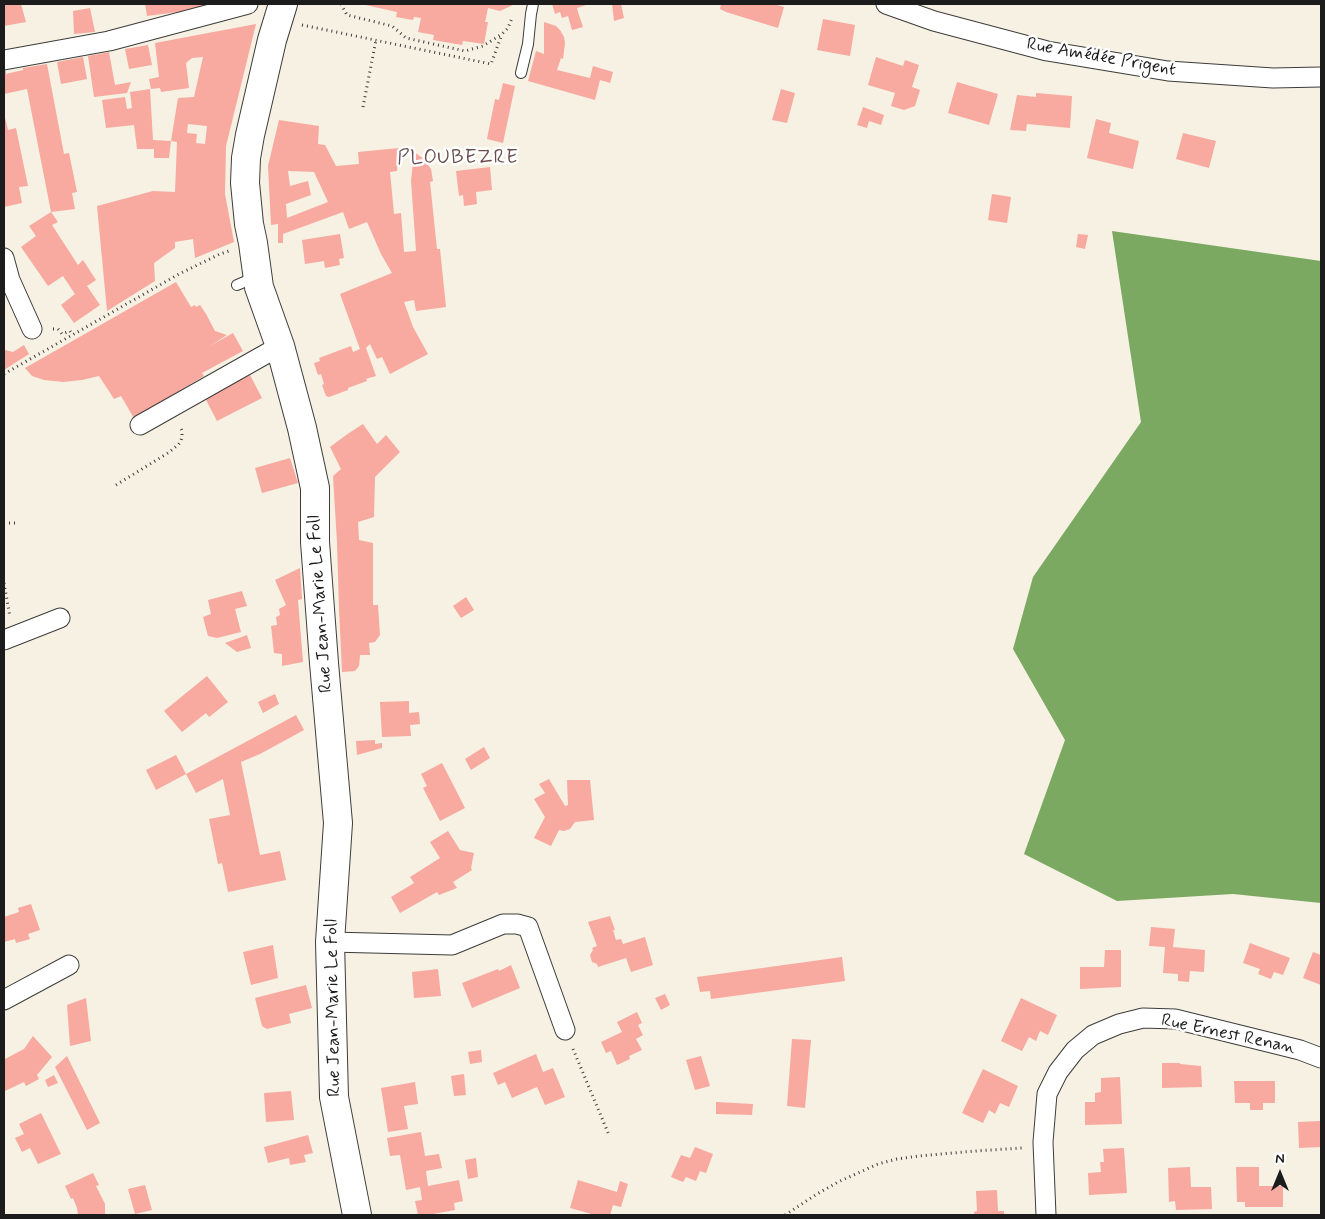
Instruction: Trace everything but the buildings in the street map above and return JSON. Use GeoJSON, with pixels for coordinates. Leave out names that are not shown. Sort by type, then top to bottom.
{"type":"FeatureCollection","features":[{"type":"Feature","properties":{"kind":"main road","name":"Rue Jean-Marie Le Foll"},"geometry":{"type":"LineString","coordinates":[[283,4],[272,40],[246,158],[245,182],[253,243],[247,281],[262,299],[280,346],[302,428],[315,488],[316,551],[338,823],[330,942],[334,1097],[357,1215]]}},
{"type":"Feature","properties":{"kind":"street"},"geometry":{"type":"LineString","coordinates":[[4,60],[109,40],[248,4]]}},
{"type":"Feature","properties":{"kind":"street","name":"Rue Amédée Prigent"},"geometry":{"type":"LineString","coordinates":[[886,4],[934,21],[1047,51],[1168,71],[1273,78],[1321,77]]}},
{"type":"Feature","properties":{"kind":"street"},"geometry":{"type":"LineString","coordinates":[[4,258],[10,280],[32,329]]}},
{"type":"Feature","properties":{"kind":"street"},"geometry":{"type":"LineString","coordinates":[[149,423],[172,407],[280,346]]}},
{"type":"Feature","properties":{"kind":"street"},"geometry":{"type":"LineString","coordinates":[[8,638],[60,618]]}},
{"type":"Feature","properties":{"kind":"street"},"geometry":{"type":"LineString","coordinates":[[330,942],[452,945],[503,924],[517,924],[528,927],[564,1030]]}},
{"type":"Feature","properties":{"kind":"street"},"geometry":{"type":"LineString","coordinates":[[4,1000],[70,965]]}},
{"type":"Feature","properties":{"kind":"street","name":"Rue Ernest Renan"},"geometry":{"type":"LineString","coordinates":[[1046,1215],[1043,1147],[1047,1094],[1058,1072],[1075,1050],[1093,1035],[1119,1024],[1143,1018],[1175,1019],[1300,1050],[1321,1058]]}},
{"type":"Feature","properties":{"kind":"lane"},"geometry":{"type":"LineString","coordinates":[[521,73],[528,44],[533,4]]}},
{"type":"Feature","properties":{"kind":"path"},"geometry":{"type":"LineString","coordinates":[[341,4],[347,15],[392,26],[406,38],[466,51],[483,46],[502,34],[508,28],[514,15]]}},
{"type":"Feature","properties":{"kind":"path"},"geometry":{"type":"LineString","coordinates":[[300,25],[491,64],[502,34]]}},
{"type":"Feature","properties":{"kind":"path"},"geometry":{"type":"LineString","coordinates":[[363,107],[376,40]]}},
{"type":"Feature","properties":{"kind":"path"},"geometry":{"type":"LineString","coordinates":[[4,374],[179,274],[220,254],[253,243]]}},
{"type":"Feature","properties":{"kind":"path"},"geometry":{"type":"LineString","coordinates":[[116,485],[168,453],[181,441],[182,431],[172,407]]}},
{"type":"Feature","properties":{"kind":"path"},"geometry":{"type":"LineString","coordinates":[[4,523],[17,523]]}},
{"type":"Feature","properties":{"kind":"path"},"geometry":{"type":"LineString","coordinates":[[4,583],[8,611],[8,638]]}},
{"type":"Feature","properties":{"kind":"path"},"geometry":{"type":"LineString","coordinates":[[4,612],[8,611]]}},
{"type":"Feature","properties":{"kind":"path"},"geometry":{"type":"LineString","coordinates":[[564,1030],[609,1135]]}},
{"type":"Feature","properties":{"kind":"path"},"geometry":{"type":"LineString","coordinates":[[785,1215],[838,1182],[878,1164],[896,1159],[945,1153],[1043,1147]]}},
{"type":"Feature","properties":{"kind":"green space"},"geometry":{"type":"Polygon","coordinates":[[[1112,231],[1321,261],[1321,903],[1233,894],[1117,901],[1024,854],[1065,740],[1013,649],[1033,577],[1141,422],[1112,231]]]}},
{"type":"Feature","properties":{"kind":"district","name":"PLOUBEZRE"},"geometry":{"type":"Point","coordinates":[458,159]}}]}
